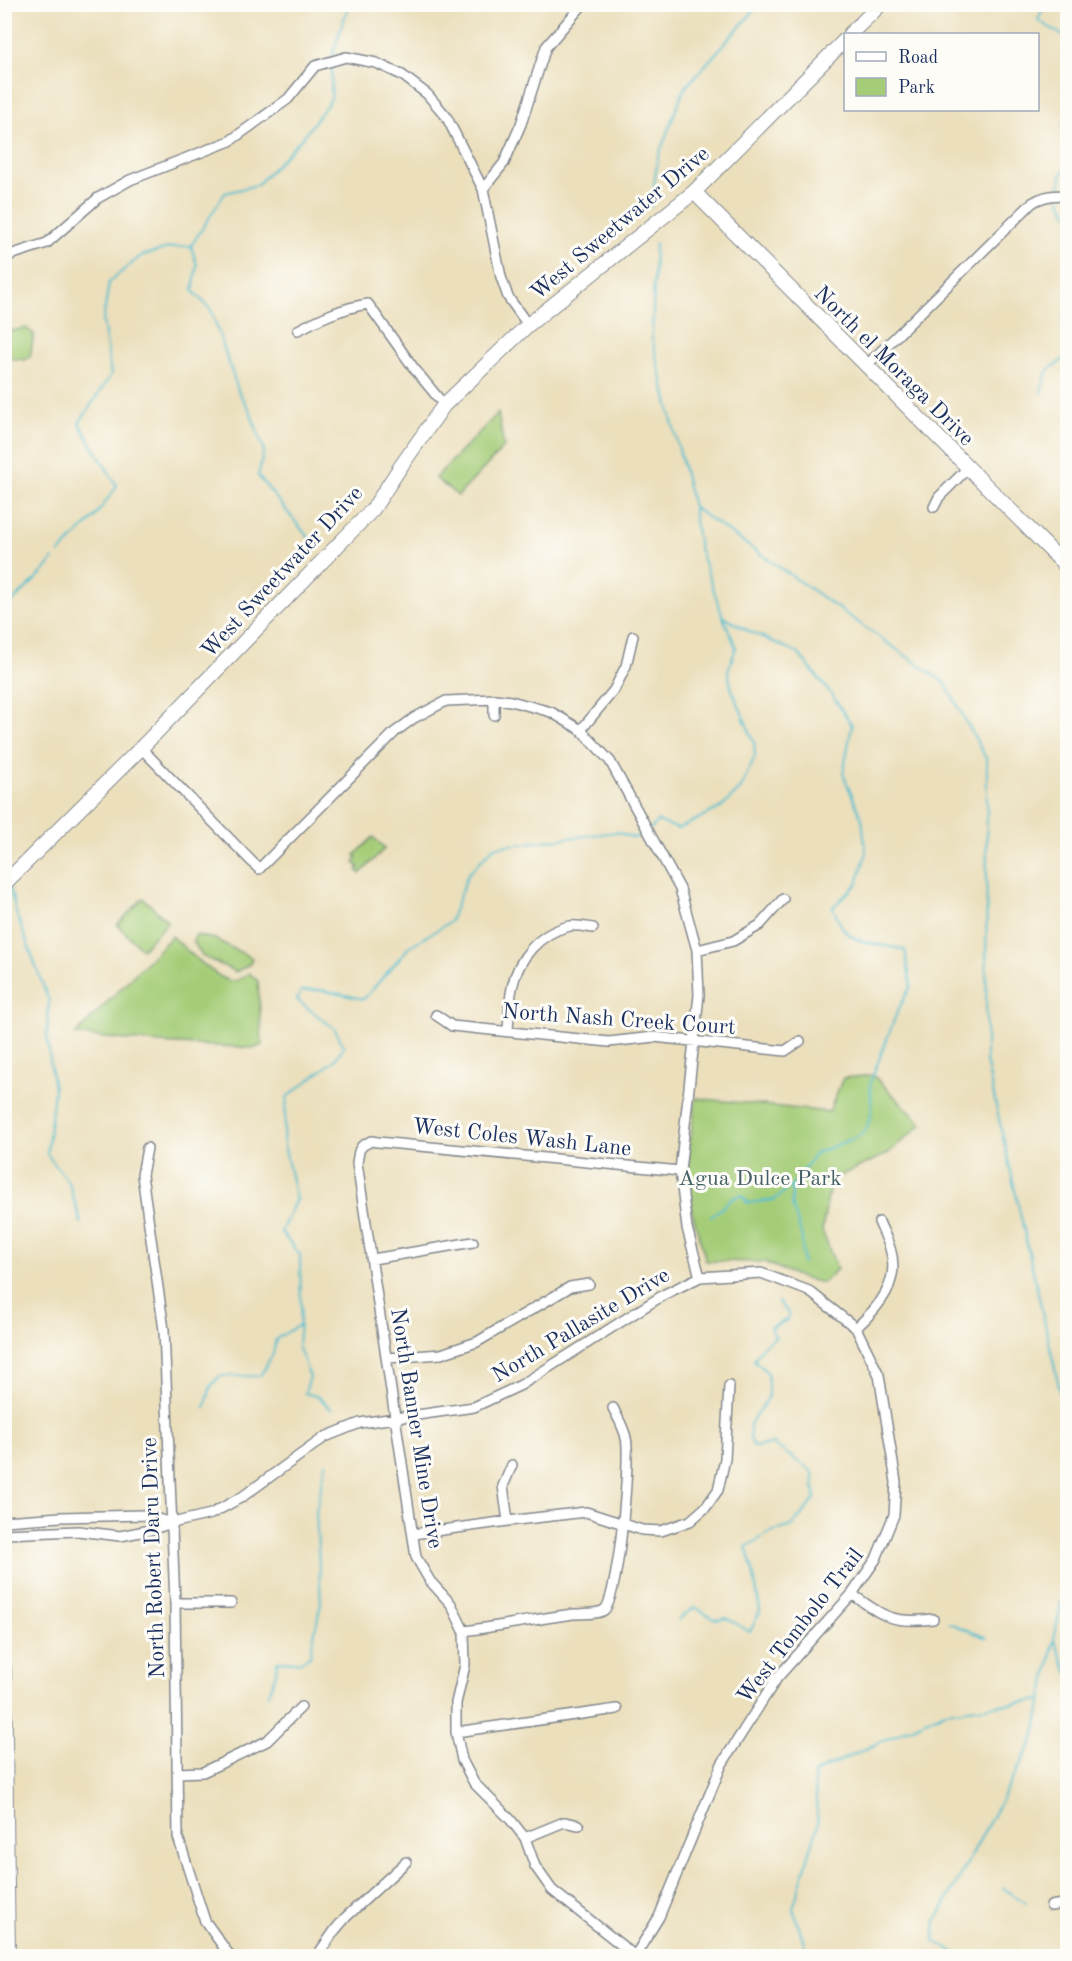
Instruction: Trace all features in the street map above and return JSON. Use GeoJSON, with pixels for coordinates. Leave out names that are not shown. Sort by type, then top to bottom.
{"type":"FeatureCollection","features":[{"type":"Feature","properties":{"kind":"street"},"geometry":{"type":"LineString","coordinates":[[483,189],[504,163],[521,124],[546,47],[584,4]]}},
{"type":"Feature","properties":{"kind":"street"},"geometry":{"type":"LineString","coordinates":[[851,33],[881,4]]}},
{"type":"Feature","properties":{"kind":"street","name":"West Sweetwater Drive"},"geometry":{"type":"LineString","coordinates":[[4,884],[141,748],[373,508],[444,405],[528,325],[694,192],[844,41]]}},
{"type":"Feature","properties":{"kind":"street"},"geometry":{"type":"LineString","coordinates":[[4,257],[47,243],[98,198],[130,180],[230,141],[288,99],[315,66],[346,57],[376,63],[402,75],[427,94],[446,116],[483,189],[501,277],[508,297],[528,325]]}},
{"type":"Feature","properties":{"kind":"street","name":"North el Moraga Drive"},"geometry":{"type":"LineString","coordinates":[[694,192],[1068,568]]}},
{"type":"Feature","properties":{"kind":"street","name":"North el Moraga Drive"},"geometry":{"type":"LineString","coordinates":[[866,366],[1032,203],[1052,195],[1068,196]]}},
{"type":"Feature","properties":{"kind":"street"},"geometry":{"type":"LineString","coordinates":[[298,330],[329,314],[368,304],[413,367],[444,405]]}},
{"type":"Feature","properties":{"kind":"street"},"geometry":{"type":"LineString","coordinates":[[934,507],[939,497],[968,468]]}},
{"type":"Feature","properties":{"kind":"street"},"geometry":{"type":"LineString","coordinates":[[581,730],[614,690],[626,666],[633,636]]}},
{"type":"Feature","properties":{"kind":"street"},"geometry":{"type":"LineString","coordinates":[[494,699],[494,715]]}},
{"type":"Feature","properties":{"kind":"street"},"geometry":{"type":"LineString","coordinates":[[141,748],[260,869],[395,732],[446,701],[494,699],[511,701],[551,712],[581,730],[610,761],[680,889],[697,950],[699,995],[680,1171],[687,1228],[700,1277]]}},
{"type":"Feature","properties":{"kind":"street"},"geometry":{"type":"LineString","coordinates":[[697,950],[733,941],[760,925],[783,899]]}},
{"type":"Feature","properties":{"kind":"street"},"geometry":{"type":"LineString","coordinates":[[508,1031],[511,991],[516,971],[526,954],[538,941],[552,933],[572,926],[593,928]]}},
{"type":"Feature","properties":{"kind":"street","name":"North Nash Creek Court"},"geometry":{"type":"LineString","coordinates":[[436,1015],[452,1026],[609,1042],[654,1037],[785,1050],[800,1041]]}},
{"type":"Feature","properties":{"kind":"street","name":"West Coles Wash Lane"},"geometry":{"type":"LineString","coordinates":[[359,1144],[378,1142],[680,1171]]}},
{"type":"Feature","properties":{"kind":"street","name":"North Banner Mine Drive"},"geometry":{"type":"LineString","coordinates":[[359,1144],[357,1163],[416,1557],[430,1581],[451,1604],[464,1631],[465,1665],[456,1703],[456,1732],[462,1760],[474,1783],[510,1819],[525,1838],[535,1866],[552,1890],[635,1956]]}},
{"type":"Feature","properties":{"kind":"street","name":"North Robert Daru Drive"},"geometry":{"type":"LineString","coordinates":[[147,1148],[142,1175],[164,1330],[175,1603],[178,1837],[205,1921],[230,1956]]}},
{"type":"Feature","properties":{"kind":"street"},"geometry":{"type":"LineString","coordinates":[[856,1328],[875,1311],[889,1289],[893,1268],[891,1250],[879,1222]]}},
{"type":"Feature","properties":{"kind":"street"},"geometry":{"type":"LineString","coordinates":[[373,1259],[473,1242]]}},
{"type":"Feature","properties":{"kind":"street","name":"West Tombolo Trail"},"geometry":{"type":"LineString","coordinates":[[635,1956],[659,1917],[722,1764],[777,1678],[852,1594],[876,1559],[894,1515],[896,1482],[879,1375],[856,1328],[809,1291],[761,1273],[700,1277]]}},
{"type":"Feature","properties":{"kind":"street","name":"North Pallasite Drive"},"geometry":{"type":"LineString","coordinates":[[4,1534],[78,1531],[120,1536],[211,1514],[242,1497],[325,1437],[360,1423],[474,1407],[512,1390],[665,1294],[700,1277]]}},
{"type":"Feature","properties":{"kind":"street"},"geometry":{"type":"LineString","coordinates":[[387,1358],[441,1354],[477,1342],[570,1287],[589,1284]]}},
{"type":"Feature","properties":{"kind":"street"},"geometry":{"type":"LineString","coordinates":[[414,1534],[586,1512],[642,1530],[661,1531],[690,1521],[706,1507],[718,1490],[725,1459],[729,1386]]}},
{"type":"Feature","properties":{"kind":"street"},"geometry":{"type":"LineString","coordinates":[[464,1631],[601,1612],[607,1607],[624,1523],[628,1465],[626,1437],[613,1408]]}},
{"type":"Feature","properties":{"kind":"street"},"geometry":{"type":"LineString","coordinates":[[508,1521],[503,1486],[512,1465]]}},
{"type":"Feature","properties":{"kind":"street"},"geometry":{"type":"LineString","coordinates":[[4,1521],[144,1515],[172,1523]]}},
{"type":"Feature","properties":{"kind":"street"},"geometry":{"type":"LineString","coordinates":[[852,1594],[882,1616],[912,1622],[933,1619]]}},
{"type":"Feature","properties":{"kind":"street"},"geometry":{"type":"LineString","coordinates":[[175,1603],[231,1603]]}},
{"type":"Feature","properties":{"kind":"street"},"geometry":{"type":"LineString","coordinates":[[4,1669],[8,1956]]}},
{"type":"Feature","properties":{"kind":"street"},"geometry":{"type":"LineString","coordinates":[[177,1773],[203,1772],[267,1740],[301,1707]]}},
{"type":"Feature","properties":{"kind":"street"},"geometry":{"type":"LineString","coordinates":[[456,1732],[617,1708]]}},
{"type":"Feature","properties":{"kind":"street"},"geometry":{"type":"LineString","coordinates":[[525,1838],[564,1822],[579,1825]]}},
{"type":"Feature","properties":{"kind":"street"},"geometry":{"type":"LineString","coordinates":[[317,1956],[346,1917],[406,1862]]}},
{"type":"Feature","properties":{"kind":"street"},"geometry":{"type":"LineString","coordinates":[[1052,1906],[1068,1903]]}},
{"type":"Feature","properties":{"kind":"green space"},"geometry":{"type":"Polygon","coordinates":[[[26,328],[34,334],[30,357],[25,360],[5,357],[5,332],[26,328]]]}},
{"type":"Feature","properties":{"kind":"green space"},"geometry":{"type":"Polygon","coordinates":[[[498,413],[504,447],[458,496],[435,478],[498,413]]]}},
{"type":"Feature","properties":{"kind":"green space"},"geometry":{"type":"Polygon","coordinates":[[[373,837],[385,848],[360,874],[357,870],[359,867],[354,863],[357,858],[355,855],[373,837]]]}},
{"type":"Feature","properties":{"kind":"green space"},"geometry":{"type":"Polygon","coordinates":[[[143,898],[168,922],[142,949],[117,925],[143,898]]]}},
{"type":"Feature","properties":{"kind":"green space"},"geometry":{"type":"Polygon","coordinates":[[[196,935],[215,939],[252,958],[250,964],[236,972],[202,956],[193,941],[196,935]]]}},
{"type":"Feature","properties":{"kind":"green space"},"geometry":{"type":"Polygon","coordinates":[[[172,936],[217,975],[236,981],[249,973],[258,981],[262,1045],[256,1048],[159,1043],[75,1035],[172,936]]]}},
{"type":"Feature","properties":{"kind":"green space","name":"Agua Dulce Park"},"geometry":{"type":"Polygon","coordinates":[[[873,1075],[922,1124],[887,1154],[831,1180],[822,1230],[837,1269],[823,1283],[802,1278],[764,1262],[706,1261],[688,1197],[689,1150],[696,1098],[829,1112],[843,1078],[873,1075]]]}},
{"type":"Feature","properties":{"kind":"waterway"},"geometry":{"type":"LineString","coordinates":[[333,59],[349,4]]}},
{"type":"Feature","properties":{"kind":"waterway"},"geometry":{"type":"LineString","coordinates":[[651,207],[658,157],[684,89],[760,4]]}},
{"type":"Feature","properties":{"kind":"waterway"},"geometry":{"type":"LineString","coordinates":[[1045,4],[1038,20],[1068,39]]}},
{"type":"Feature","properties":{"kind":"waterway"},"geometry":{"type":"LineString","coordinates":[[312,542],[258,476],[264,450],[250,411],[239,393],[211,310],[193,291],[197,265],[191,246],[225,193],[257,185],[304,136],[331,99],[332,65]]}},
{"type":"Feature","properties":{"kind":"waterway"},"geometry":{"type":"LineString","coordinates":[[1068,117],[1062,125],[1068,139]]}},
{"type":"Feature","properties":{"kind":"waterway"},"geometry":{"type":"LineString","coordinates":[[1060,193],[1061,175],[1068,166]]}},
{"type":"Feature","properties":{"kind":"waterway"},"geometry":{"type":"LineString","coordinates":[[1060,199],[1068,214]]}},
{"type":"Feature","properties":{"kind":"waterway"},"geometry":{"type":"LineString","coordinates":[[655,243],[652,339],[693,507],[945,683],[987,760],[986,1061],[1068,1427]]}},
{"type":"Feature","properties":{"kind":"waterway"},"geometry":{"type":"LineString","coordinates":[[59,553],[93,519],[117,486],[79,423],[111,375],[103,321],[109,282],[141,256],[168,248],[191,246]]}},
{"type":"Feature","properties":{"kind":"waterway"},"geometry":{"type":"LineString","coordinates":[[1068,306],[1062,322],[1068,337]]}},
{"type":"Feature","properties":{"kind":"waterway"},"geometry":{"type":"LineString","coordinates":[[1041,392],[1047,371],[1068,356]]}},
{"type":"Feature","properties":{"kind":"waterway"},"geometry":{"type":"LineString","coordinates":[[693,507],[699,548],[723,617],[798,653],[832,695],[852,725],[843,774],[862,819],[866,854],[857,884],[833,907],[842,927],[851,936],[865,942],[905,950],[911,986],[898,1010],[870,1083],[872,1111],[866,1130],[855,1138],[816,1153],[792,1185],[792,1204],[802,1237],[803,1263]]}},
{"type":"Feature","properties":{"kind":"waterway"},"geometry":{"type":"LineString","coordinates":[[4,610],[45,570],[53,559]]}},
{"type":"Feature","properties":{"kind":"waterway"},"geometry":{"type":"LineString","coordinates":[[651,829],[658,821],[678,829],[722,807],[741,788],[755,756],[754,742],[731,687],[728,671],[736,647],[723,617]]}},
{"type":"Feature","properties":{"kind":"waterway"},"geometry":{"type":"LineString","coordinates":[[332,1410],[319,1397],[305,1393],[310,1377],[298,1346],[301,1308],[300,1255],[281,1232],[296,1199],[283,1140],[287,1097],[335,1060],[344,1046],[334,1028],[297,1000],[301,991],[320,990],[364,999],[410,946],[450,922],[468,874],[494,847],[617,832],[634,838],[646,832]]}},
{"type":"Feature","properties":{"kind":"waterway"},"geometry":{"type":"LineString","coordinates":[[4,866],[6,874]]}},
{"type":"Feature","properties":{"kind":"waterway"},"geometry":{"type":"LineString","coordinates":[[9,885],[17,916],[49,1001],[47,1035],[54,1091],[47,1154],[69,1183],[81,1223]]}},
{"type":"Feature","properties":{"kind":"waterway"},"geometry":{"type":"LineString","coordinates":[[711,1217],[733,1198],[741,1195],[748,1203],[774,1200],[791,1186]]}},
{"type":"Feature","properties":{"kind":"waterway"},"geometry":{"type":"LineString","coordinates":[[678,1620],[695,1607],[716,1620],[727,1618],[750,1632],[760,1611],[746,1547],[771,1532],[792,1526],[815,1499],[813,1472],[773,1444],[754,1447],[750,1438],[750,1424],[768,1398],[768,1373],[754,1360],[764,1345],[776,1337],[770,1328],[787,1320],[789,1314],[778,1302]]}},
{"type":"Feature","properties":{"kind":"waterway"},"geometry":{"type":"LineString","coordinates":[[205,1408],[211,1386],[220,1376],[260,1376],[273,1354],[276,1339],[299,1325]]}},
{"type":"Feature","properties":{"kind":"waterway"},"geometry":{"type":"LineString","coordinates":[[268,1695],[276,1673],[277,1661],[299,1662],[310,1656],[321,1602],[316,1512],[326,1463]]}},
{"type":"Feature","properties":{"kind":"waterway"},"geometry":{"type":"LineString","coordinates":[[961,1956],[934,1941],[936,1921],[1034,1739],[1068,1570]]}},
{"type":"Feature","properties":{"kind":"waterway"},"geometry":{"type":"LineString","coordinates":[[949,1623],[987,1638]]}},
{"type":"Feature","properties":{"kind":"waterway"},"geometry":{"type":"LineString","coordinates":[[1055,1642],[1068,1673]]}},
{"type":"Feature","properties":{"kind":"waterway"},"geometry":{"type":"LineString","coordinates":[[808,1956],[793,1908],[818,1825],[814,1773],[945,1712],[1042,1700]]}},
{"type":"Feature","properties":{"kind":"waterway"},"geometry":{"type":"LineString","coordinates":[[1003,1888],[1026,1903]]}}]}
